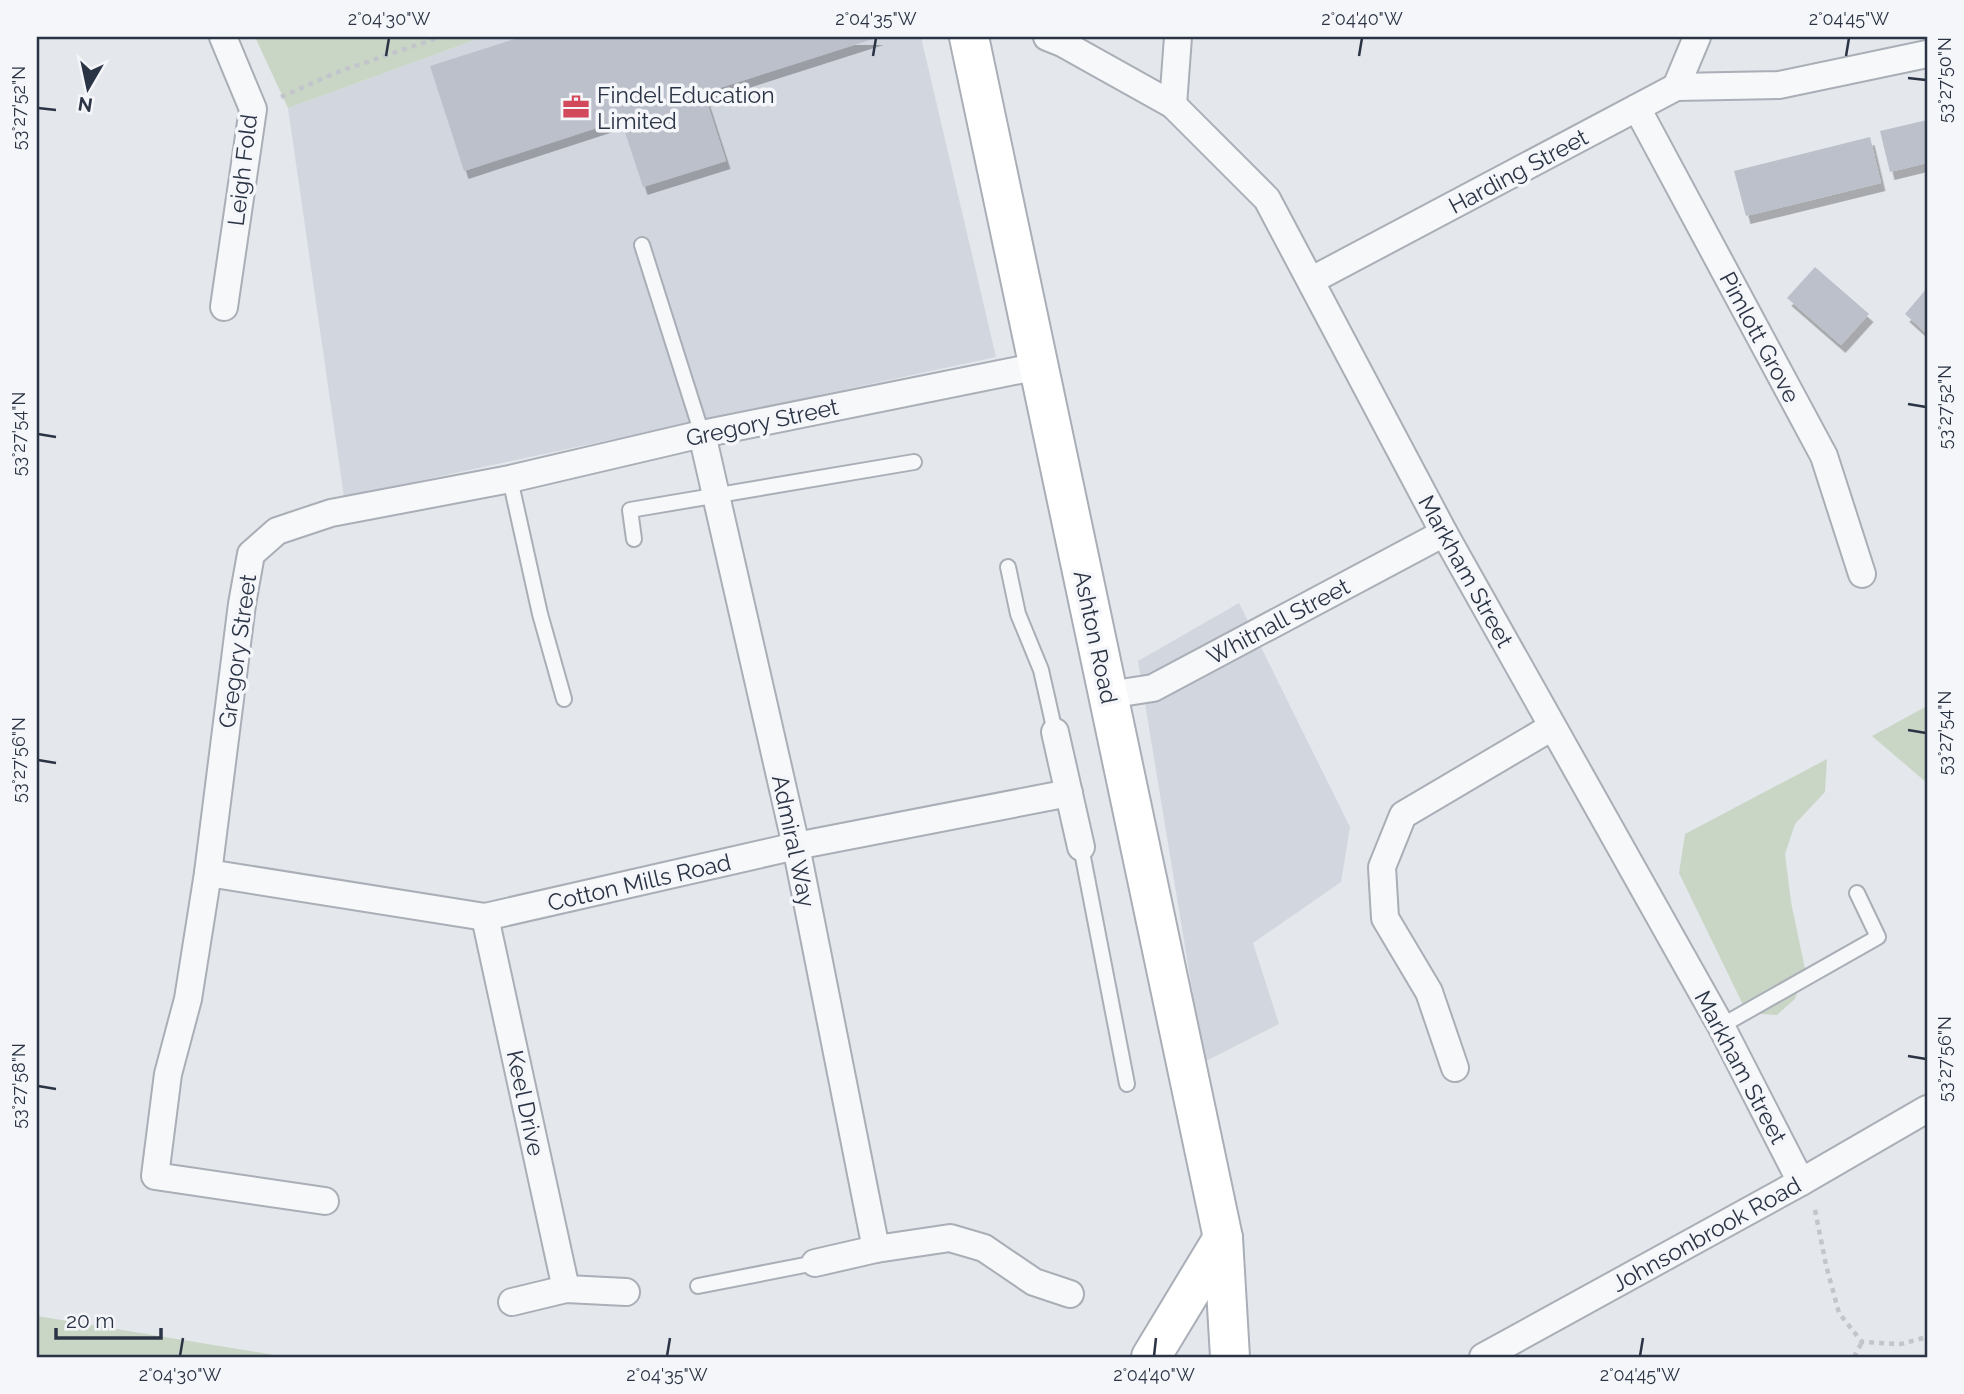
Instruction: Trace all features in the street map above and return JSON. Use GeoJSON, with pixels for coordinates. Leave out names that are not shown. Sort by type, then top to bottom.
{"type":"FeatureCollection","features":[{"type":"Feature","properties":{"kind":"main road","name":"Ashton Road"},"geometry":{"type":"LineString","coordinates":[[970,37],[1223,1238],[1230,1357]]}},
{"type":"Feature","properties":{"kind":"main road"},"geometry":{"type":"LineString","coordinates":[[1151,1357],[1223,1238]]}},
{"type":"Feature","properties":{"kind":"street","name":"Leigh Fold"},"geometry":{"type":"LineString","coordinates":[[223,37],[253,108],[224,307]]}},
{"type":"Feature","properties":{"kind":"street","name":"Markham Street"},"geometry":{"type":"LineString","coordinates":[[1047,37],[1173,105],[1267,199],[1444,533],[1721,1026],[1801,1182]]}},
{"type":"Feature","properties":{"kind":"street"},"geometry":{"type":"LineString","coordinates":[[1173,105],[1178,37]]}},
{"type":"Feature","properties":{"kind":"street"},"geometry":{"type":"LineString","coordinates":[[1697,37],[1676,87],[1779,85],[1927,54]]}},
{"type":"Feature","properties":{"kind":"street","name":"Harding Street"},"geometry":{"type":"LineString","coordinates":[[1312,280],[1676,87]]}},
{"type":"Feature","properties":{"kind":"street","name":"Pimlott Grove"},"geometry":{"type":"LineString","coordinates":[[1637,108],[1825,456],[1862,574]]}},
{"type":"Feature","properties":{"kind":"street","name":"Gregory Street"},"geometry":{"type":"LineString","coordinates":[[325,1201],[155,1176],[168,1074],[188,999],[208,873],[242,604],[251,554],[277,531],[331,513],[510,479],[702,434],[1039,366]]}},
{"type":"Feature","properties":{"kind":"street","name":"Admiral Way"},"geometry":{"type":"LineString","coordinates":[[702,434],[796,846],[876,1249]]}},
{"type":"Feature","properties":{"kind":"street","name":"Whitnall Street"},"geometry":{"type":"LineString","coordinates":[[1108,695],[1153,688],[1444,533]]}},
{"type":"Feature","properties":{"kind":"street"},"geometry":{"type":"LineString","coordinates":[[1455,1068],[1429,992],[1385,918],[1382,867],[1403,815],[1552,727]]}},
{"type":"Feature","properties":{"kind":"street"},"geometry":{"type":"LineString","coordinates":[[1055,732],[1081,847]]}},
{"type":"Feature","properties":{"kind":"street","name":"Cotton Mills Road"},"geometry":{"type":"LineString","coordinates":[[208,873],[485,917],[796,846],[1069,793]]}},
{"type":"Feature","properties":{"kind":"street","name":"Keel Drive"},"geometry":{"type":"LineString","coordinates":[[485,917],[566,1289]]}},
{"type":"Feature","properties":{"kind":"street","name":"Johnsonbrook Road"},"geometry":{"type":"LineString","coordinates":[[1483,1357],[1801,1182],[1927,1109]]}},
{"type":"Feature","properties":{"kind":"street"},"geometry":{"type":"LineString","coordinates":[[815,1262],[876,1249],[950,1238],[984,1248],[1034,1282],[1070,1294]]}},
{"type":"Feature","properties":{"kind":"street"},"geometry":{"type":"LineString","coordinates":[[512,1302],[566,1289],[626,1292]]}},
{"type":"Feature","properties":{"kind":"lane"},"geometry":{"type":"LineString","coordinates":[[642,245],[702,434]]}},
{"type":"Feature","properties":{"kind":"lane"},"geometry":{"type":"LineString","coordinates":[[634,540],[630,510],[914,462]]}},
{"type":"Feature","properties":{"kind":"lane"},"geometry":{"type":"LineString","coordinates":[[510,479],[540,614],[564,699]]}},
{"type":"Feature","properties":{"kind":"lane"},"geometry":{"type":"LineString","coordinates":[[1008,567],[1018,614],[1041,670],[1055,732]]}},
{"type":"Feature","properties":{"kind":"lane"},"geometry":{"type":"LineString","coordinates":[[1081,847],[1127,1084]]}},
{"type":"Feature","properties":{"kind":"lane"},"geometry":{"type":"LineString","coordinates":[[1721,1026],[1878,937],[1857,893]]}},
{"type":"Feature","properties":{"kind":"lane"},"geometry":{"type":"LineString","coordinates":[[698,1286],[815,1262]]}},
{"type":"Feature","properties":{"kind":"path"},"geometry":{"type":"LineString","coordinates":[[253,108],[335,74],[440,37]]}},
{"type":"Feature","properties":{"kind":"path"},"geometry":{"type":"LineString","coordinates":[[1814,1207],[1839,1313],[1862,1342],[1901,1344],[1927,1337]]}},
{"type":"Feature","properties":{"kind":"path"},"geometry":{"type":"LineString","coordinates":[[1854,1357],[1862,1342]]}},
{"type":"Feature","properties":{"kind":"shaded area"},"geometry":{"type":"Polygon","coordinates":[[[483,37],[921,37],[996,357],[344,497],[288,108],[483,37]]]}},
{"type":"Feature","properties":{"kind":"shaded area"},"geometry":{"type":"Polygon","coordinates":[[[1239,603],[1350,827],[1341,882],[1253,943],[1279,1024],[1204,1062],[1138,661],[1239,603]]]}},
{"type":"Feature","properties":{"kind":"green space"},"geometry":{"type":"Polygon","coordinates":[[[255,37],[483,37],[288,108],[255,37]]]}},
{"type":"Feature","properties":{"kind":"green space"},"geometry":{"type":"Polygon","coordinates":[[[1927,706],[1927,783],[1872,736],[1927,706]]]}},
{"type":"Feature","properties":{"kind":"green space"},"geometry":{"type":"Polygon","coordinates":[[[1827,759],[1825,792],[1795,824],[1785,854],[1791,902],[1805,969],[1795,999],[1777,1015],[1747,1013],[1679,873],[1685,834],[1827,759]]]}},
{"type":"Feature","properties":{"kind":"green space"},"geometry":{"type":"Polygon","coordinates":[[[37,1316],[287,1357],[37,1357],[37,1316]]]}},
{"type":"Feature","properties":{"kind":"building","name":"Findel Education Limited"},"geometry":{"type":"Polygon","coordinates":[[[521,37],[879,37],[704,93],[726,161],[643,187],[621,120],[464,171],[430,66],[521,37]]]}},
{"type":"Feature","properties":{"kind":"building"},"geometry":{"type":"Polygon","coordinates":[[[1927,120],[1927,163],[1890,172],[1880,131],[1927,120]]]}},
{"type":"Feature","properties":{"kind":"building"},"geometry":{"type":"Polygon","coordinates":[[[1870,137],[1881,183],[1746,216],[1734,171],[1870,137]]]}},
{"type":"Feature","properties":{"kind":"building"},"geometry":{"type":"Polygon","coordinates":[[[1815,267],[1869,314],[1841,345],[1787,298],[1815,267]]]}},
{"type":"Feature","properties":{"kind":"building"},"geometry":{"type":"Polygon","coordinates":[[[1927,288],[1927,334],[1905,314],[1927,288]]]}},
{"type":"Feature","properties":{"kind":"place","name":"Findel Education Limited"},"geometry":{"type":"Point","coordinates":[576,107]}}]}
